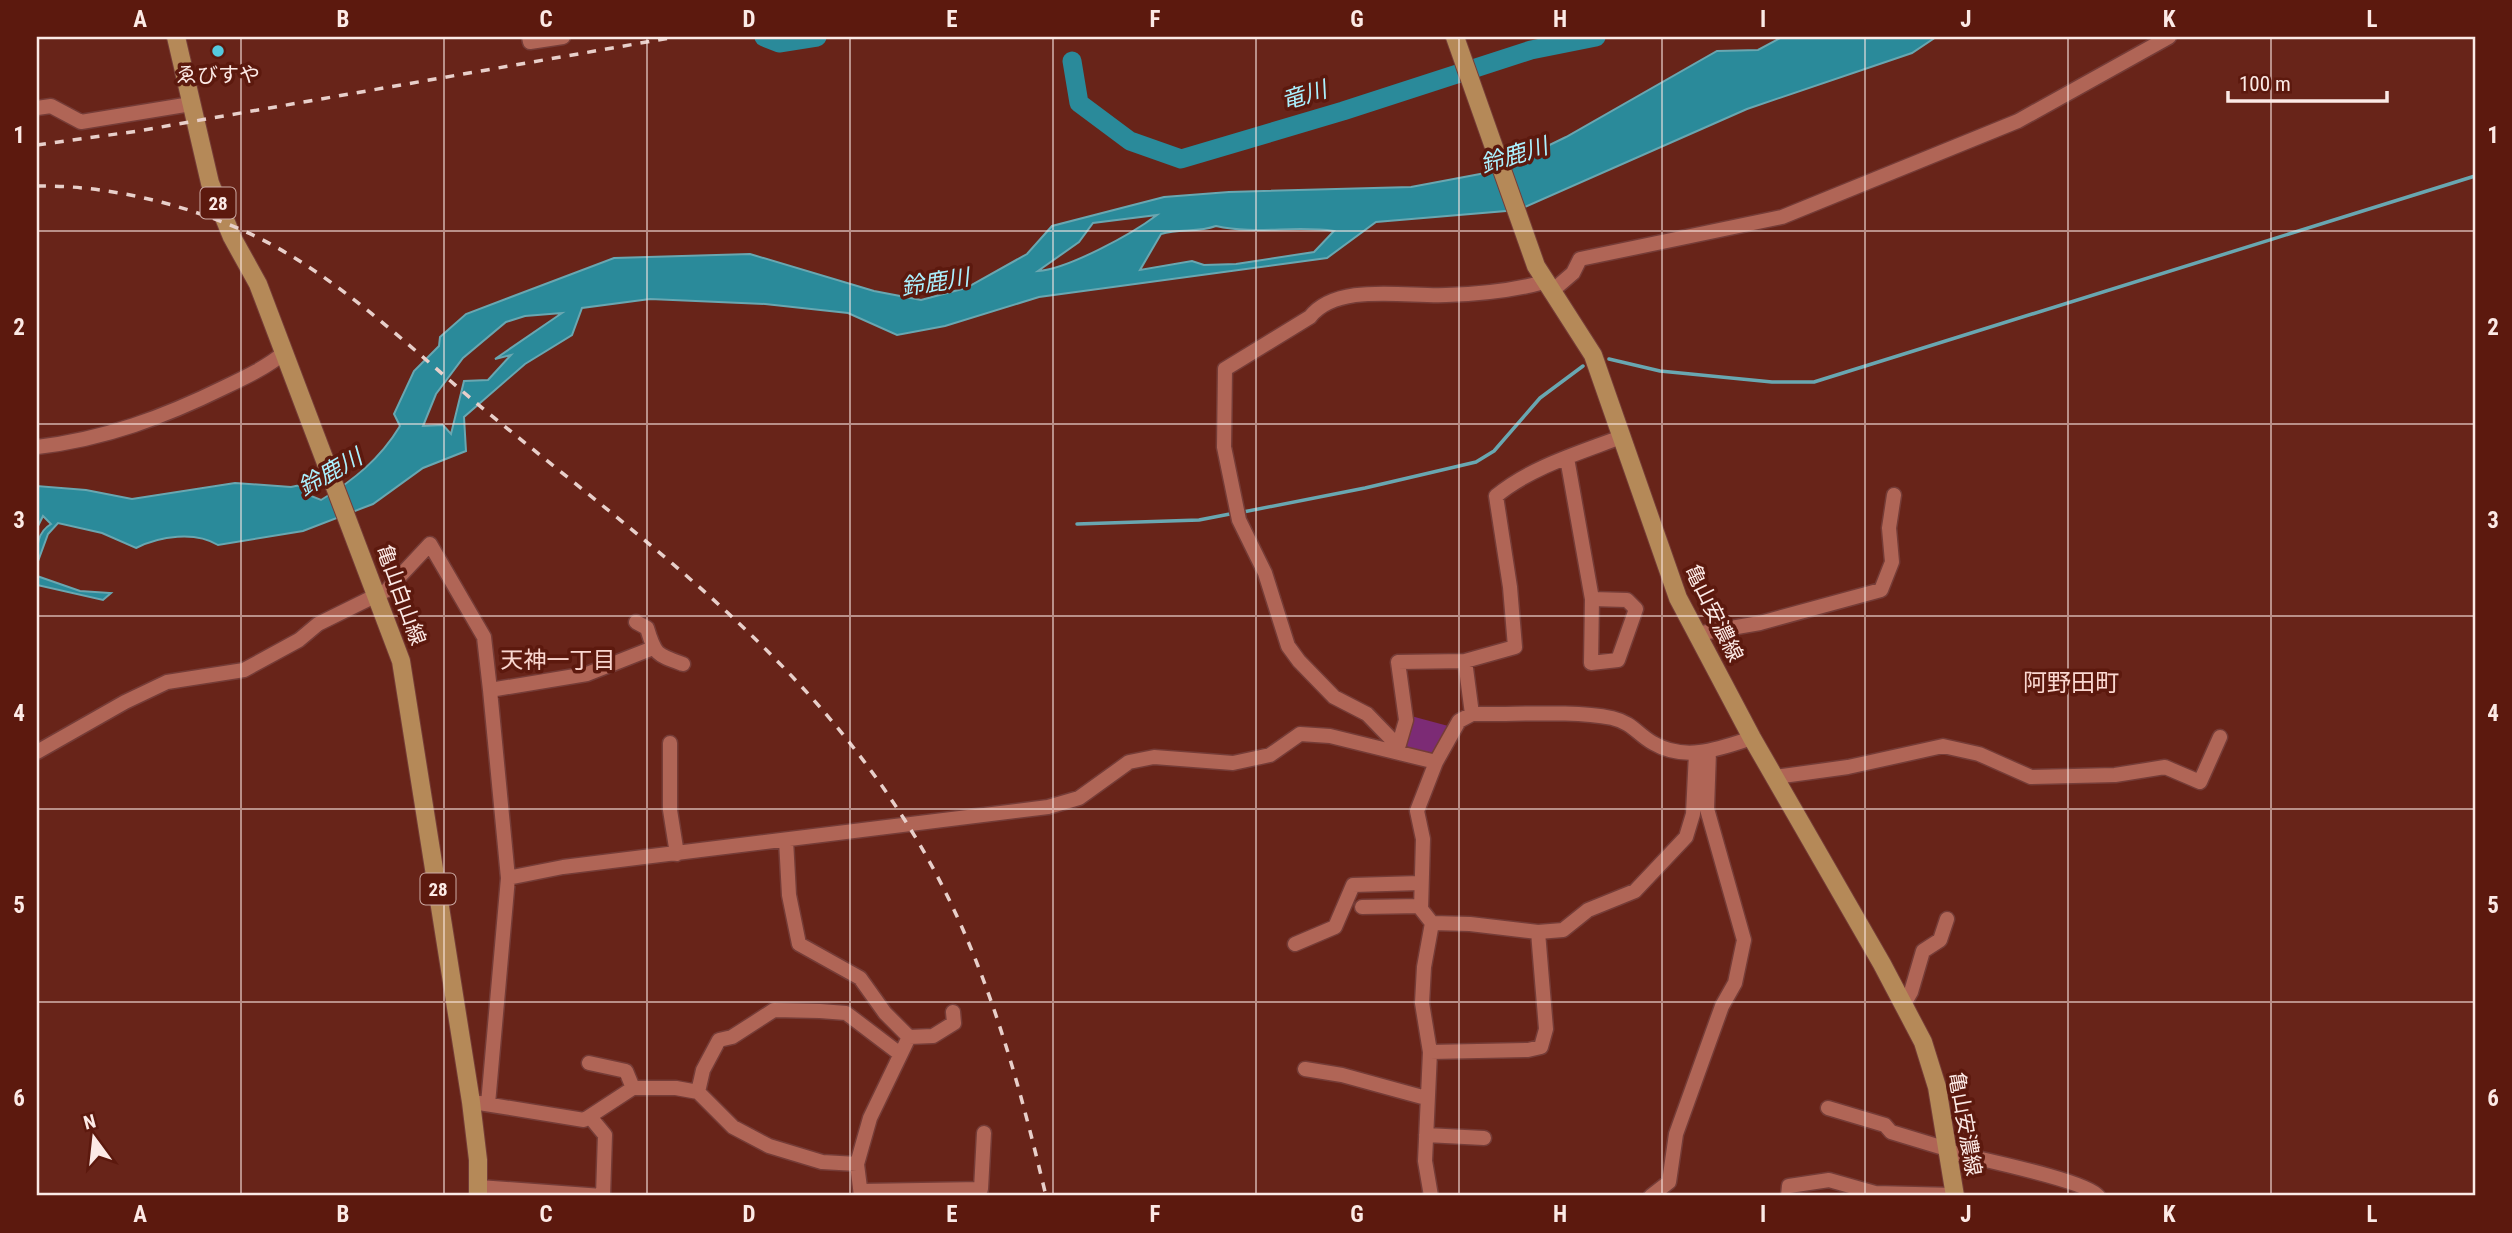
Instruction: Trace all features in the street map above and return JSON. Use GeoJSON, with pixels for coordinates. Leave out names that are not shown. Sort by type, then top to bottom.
{"type":"FeatureCollection","features":[{"type":"Feature","properties":{"kind":"main road","name":"亀山白山線"},"geometry":{"type":"LineString","coordinates":[[176,37],[213,191],[232,237],[258,284],[401,661],[480,1103],[478,1191]]}},
{"type":"Feature","properties":{"kind":"main road","name":"亀山安濃線"},"geometry":{"type":"LineString","coordinates":[[1455,37],[1533,258],[1547,287],[1583,335],[1593,355],[1665,564],[1696,634],[1752,738],[1904,1004],[1933,1070],[1954,1196]]}},
{"type":"Feature","properties":{"kind":"street"},"geometry":{"type":"LineString","coordinates":[[528,37],[530,42],[563,37]]}},
{"type":"Feature","properties":{"kind":"street"},"geometry":{"type":"LineString","coordinates":[[1398,749],[1367,713],[1334,697],[1298,661],[1288,646],[1265,573],[1238,514],[1224,447],[1225,369],[1310,317],[1320,307],[1354,295],[1457,295],[1547,287],[1573,272],[1580,259],[1782,217],[2018,121],[2169,37]]}},
{"type":"Feature","properties":{"kind":"street"},"geometry":{"type":"LineString","coordinates":[[37,108],[51,106],[81,122],[191,104]]}},
{"type":"Feature","properties":{"kind":"street"},"geometry":{"type":"LineString","coordinates":[[37,447],[138,426],[286,356]]}},
{"type":"Feature","properties":{"kind":"street"},"geometry":{"type":"LineString","coordinates":[[1398,749],[1406,720],[1398,662],[1465,662],[1515,647],[1510,587],[1496,496],[1510,484],[1621,437]]}},
{"type":"Feature","properties":{"kind":"street"},"geometry":{"type":"LineString","coordinates":[[1567,458],[1592,599],[1591,663],[1618,660],[1636,609],[1627,600],[1592,599]]}},
{"type":"Feature","properties":{"kind":"street"},"geometry":{"type":"LineString","coordinates":[[1696,634],[1760,623],[1881,590],[1892,562],[1889,528],[1894,495]]}},
{"type":"Feature","properties":{"kind":"street"},"geometry":{"type":"LineString","coordinates":[[37,752],[125,702],[167,682],[244,670],[299,640],[318,624],[376,590],[387,590],[430,544],[484,637],[508,877],[480,1103],[576,1120],[591,1118],[633,1088],[659,1086],[698,1091],[733,1127],[769,1146],[822,1163],[857,1164]]}},
{"type":"Feature","properties":{"kind":"street"},"geometry":{"type":"LineString","coordinates":[[636,622],[647,628],[653,649],[659,656],[683,664]]}},
{"type":"Feature","properties":{"kind":"street"},"geometry":{"type":"LineString","coordinates":[[490,690],[587,674],[653,649]]}},
{"type":"Feature","properties":{"kind":"street"},"geometry":{"type":"LineString","coordinates":[[1465,662],[1472,714]]}},
{"type":"Feature","properties":{"kind":"street"},"geometry":{"type":"LineString","coordinates":[[1431,1196],[1426,1169],[1426,1098],[1430,1052],[1422,1003],[1424,967],[1432,923],[1421,906],[1423,839],[1417,811],[1436,762],[1460,721],[1472,714],[1612,718],[1635,727],[1655,744],[1702,753],[1752,738]]}},
{"type":"Feature","properties":{"kind":"street"},"geometry":{"type":"LineString","coordinates":[[508,877],[563,867],[1048,807],[1079,798],[1129,762],[1154,757],[1233,763],[1270,755],[1300,734],[1311,733],[1398,749],[1436,762]]}},
{"type":"Feature","properties":{"kind":"street"},"geometry":{"type":"LineString","coordinates":[[1775,777],[1848,767],[1943,746],[1979,754],[2031,777],[2115,775],[2165,767],[2200,782],[2220,737]]}},
{"type":"Feature","properties":{"kind":"street"},"geometry":{"type":"LineString","coordinates":[[670,743],[670,810],[677,855]]}},
{"type":"Feature","properties":{"kind":"street"},"geometry":{"type":"LineString","coordinates":[[1432,923],[1472,924],[1538,932],[1563,930],[1588,910],[1635,891],[1680,846],[1691,825],[1702,753]]}},
{"type":"Feature","properties":{"kind":"street"},"geometry":{"type":"LineString","coordinates":[[1651,1196],[1669,1182],[1676,1134],[1722,1006],[1735,983],[1742,950],[1742,926],[1707,809],[1702,753]]}},
{"type":"Feature","properties":{"kind":"street"},"geometry":{"type":"LineString","coordinates":[[786,840],[789,895],[799,944],[860,978],[885,1013],[909,1037]]}},
{"type":"Feature","properties":{"kind":"street"},"geometry":{"type":"LineString","coordinates":[[1295,944],[1335,927],[1353,885],[1420,883]]}},
{"type":"Feature","properties":{"kind":"street"},"geometry":{"type":"LineString","coordinates":[[1362,907],[1421,906]]}},
{"type":"Feature","properties":{"kind":"street"},"geometry":{"type":"LineString","coordinates":[[1904,1004],[1911,992],[1923,951],[1940,940],[1947,919]]}},
{"type":"Feature","properties":{"kind":"street"},"geometry":{"type":"LineString","coordinates":[[1430,1052],[1528,1050],[1541,1047],[1546,1028],[1538,932]]}},
{"type":"Feature","properties":{"kind":"street"},"geometry":{"type":"LineString","coordinates":[[698,1091],[703,1070],[719,1040],[732,1037],[774,1010],[846,1013],[900,1054]]}},
{"type":"Feature","properties":{"kind":"street"},"geometry":{"type":"LineString","coordinates":[[909,1037],[939,1034],[954,1023],[953,1012]]}},
{"type":"Feature","properties":{"kind":"street"},"geometry":{"type":"LineString","coordinates":[[909,1037],[878,1097],[857,1164],[862,1193],[981,1189],[984,1133]]}},
{"type":"Feature","properties":{"kind":"street"},"geometry":{"type":"LineString","coordinates":[[589,1063],[626,1071],[633,1088]]}},
{"type":"Feature","properties":{"kind":"street"},"geometry":{"type":"LineString","coordinates":[[1305,1069],[1342,1075],[1426,1098]]}},
{"type":"Feature","properties":{"kind":"street"},"geometry":{"type":"LineString","coordinates":[[1828,1108],[1947,1150],[2065,1181],[2098,1196]]}},
{"type":"Feature","properties":{"kind":"street"},"geometry":{"type":"LineString","coordinates":[[478,1191],[603,1196],[606,1135],[591,1118]]}},
{"type":"Feature","properties":{"kind":"street"},"geometry":{"type":"LineString","coordinates":[[1426,1135],[1484,1138]]}},
{"type":"Feature","properties":{"kind":"street"},"geometry":{"type":"LineString","coordinates":[[1788,1196],[1789,1186],[1829,1180],[1875,1193],[1954,1196]]}},
{"type":"Feature","properties":{"kind":"shaded area"},"geometry":{"type":"Polygon","coordinates":[[[1411,716],[1452,727],[1432,756],[1403,745],[1411,716]]]}},
{"type":"Feature","properties":{"kind":"water"},"geometry":{"type":"Polygon","coordinates":[[[1782,37],[1936,37],[1912,53],[1747,109],[1518,210],[1376,222],[1327,258],[1039,297],[945,326],[897,335],[848,313],[765,304],[650,299],[582,308],[572,335],[525,364],[464,417],[466,451],[423,468],[373,504],[303,531],[218,545],[199,538],[177,537],[156,540],[136,548],[102,533],[58,523],[48,534],[37,564],[40,536],[51,524],[43,516],[37,528],[37,486],[86,490],[132,499],[235,483],[291,487],[320,481],[306,494],[321,500],[344,485],[384,449],[400,426],[394,414],[414,371],[439,346],[440,337],[466,314],[614,258],[750,254],[874,291],[921,300],[966,288],[1027,254],[1052,226],[1164,197],[1229,192],[1411,187],[1496,171],[1566,137],[1717,51],[1758,50],[1782,37]],[[1157,215],[1093,223],[1079,242],[1038,271],[1066,264],[1099,249],[1157,215]],[[1216,226],[1161,234],[1140,270],[1192,261],[1204,265],[1236,264],[1314,252],[1334,231],[1245,230],[1216,226]],[[562,313],[525,316],[506,322],[463,358],[436,394],[423,426],[443,425],[451,434],[464,381],[488,380],[511,355],[495,359],[562,313]]]}},
{"type":"Feature","properties":{"kind":"water"},"geometry":{"type":"Polygon","coordinates":[[[37,576],[80,591],[111,593],[103,600],[37,585],[37,576]]]}},
{"type":"Feature","properties":{"kind":"waterway","name":"竜川"},"geometry":{"type":"LineString","coordinates":[[764,37],[779,43],[817,37]]}},
{"type":"Feature","properties":{"kind":"waterway","name":"竜川"},"geometry":{"type":"LineString","coordinates":[[1072,61],[1079,103],[1130,141],[1181,159],[1343,111],[1531,50],[1596,37]]}},
{"type":"Feature","properties":{"kind":"waterway"},"geometry":{"type":"LineString","coordinates":[[1609,359],[1660,371],[1772,382],[1814,382],[2475,176]]}},
{"type":"Feature","properties":{"kind":"waterway"},"geometry":{"type":"LineString","coordinates":[[1243,512],[1365,488],[1476,462],[1494,451],[1540,398],[1583,366]]}},
{"type":"Feature","properties":{"kind":"waterway"},"geometry":{"type":"LineString","coordinates":[[1077,524],[1199,520],[1235,513]]}},
{"type":"Feature","properties":{"kind":"railway"},"geometry":{"type":"LineString","coordinates":[[37,145],[138,131],[675,37]]}},
{"type":"Feature","properties":{"kind":"railway"},"geometry":{"type":"LineString","coordinates":[[37,186],[121,193],[205,215],[257,237],[318,273],[376,317],[658,551],[766,649],[816,702],[863,760],[906,822],[932,866],[974,956],[992,1003],[1021,1098],[1046,1196]]}},
{"type":"Feature","properties":{"kind":"place","name":"ゑびすや"},"geometry":{"type":"Point","coordinates":[218,51]}},
{"type":"Feature","properties":{"kind":"district","name":"天神一丁目"},"geometry":{"type":"Point","coordinates":[558,660]}},
{"type":"Feature","properties":{"kind":"district","name":"阿野田町"},"geometry":{"type":"Point","coordinates":[2071,683]}},
{"type":"Feature","properties":{"kind":"water label","name":"鈴鹿川"},"geometry":{"type":"Point","coordinates":[1514,155]}},
{"type":"Feature","properties":{"kind":"water label","name":"鈴鹿川"},"geometry":{"type":"Point","coordinates":[935,282]}},
{"type":"Feature","properties":{"kind":"water label","name":"鈴鹿川"},"geometry":{"type":"Point","coordinates":[330,472]}}]}
